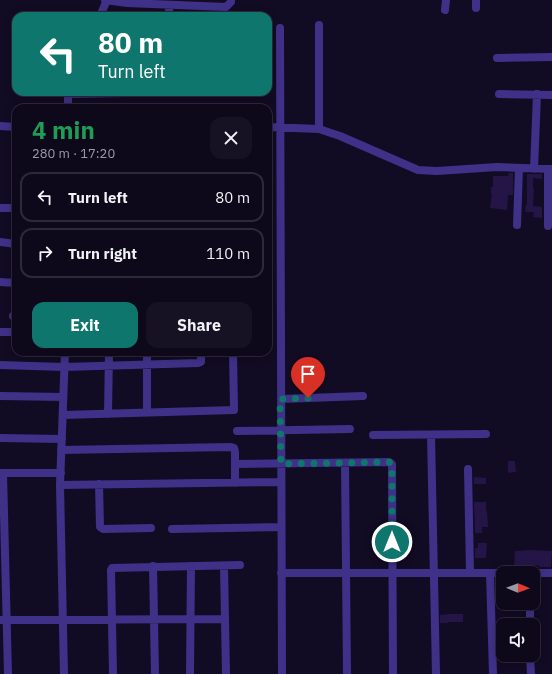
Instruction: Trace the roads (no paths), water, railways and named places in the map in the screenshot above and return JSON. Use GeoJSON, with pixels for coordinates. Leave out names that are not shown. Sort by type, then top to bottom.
{"type":"FeatureCollection","features":[{"type":"Feature","properties":{"kind":"street"},"geometry":{"type":"LineString","coordinates":[[102,12],[106,0],[169,5],[226,7],[231,0]]}},
{"type":"Feature","properties":{"kind":"street"},"geometry":{"type":"LineString","coordinates":[[445,10],[446,0]]}},
{"type":"Feature","properties":{"kind":"street"},"geometry":{"type":"LineString","coordinates":[[169,5],[169,12]]}},
{"type":"Feature","properties":{"kind":"street"},"geometry":{"type":"LineString","coordinates":[[319,25],[319,129]]}},
{"type":"Feature","properties":{"kind":"street"},"geometry":{"type":"LineString","coordinates":[[280,28],[282,674]]}},
{"type":"Feature","properties":{"kind":"street"},"geometry":{"type":"LineString","coordinates":[[497,58],[552,57]]}},
{"type":"Feature","properties":{"kind":"street"},"geometry":{"type":"LineString","coordinates":[[498,94],[552,95]]}},
{"type":"Feature","properties":{"kind":"street"},"geometry":{"type":"LineString","coordinates":[[534,169],[537,94]]}},
{"type":"Feature","properties":{"kind":"street"},"geometry":{"type":"LineString","coordinates":[[0,126],[12,127]]}},
{"type":"Feature","properties":{"kind":"street"},"geometry":{"type":"LineString","coordinates":[[272,127],[319,129],[351,140],[418,170],[436,171],[497,167],[550,169],[548,226]]}},
{"type":"Feature","properties":{"kind":"street"},"geometry":{"type":"LineString","coordinates":[[517,226],[519,168]]}},
{"type":"Feature","properties":{"kind":"street"},"geometry":{"type":"LineString","coordinates":[[0,208],[12,208]]}},
{"type":"Feature","properties":{"kind":"street"},"geometry":{"type":"LineString","coordinates":[[0,242],[12,244]]}},
{"type":"Feature","properties":{"kind":"street"},"geometry":{"type":"LineString","coordinates":[[0,282],[12,283]]}},
{"type":"Feature","properties":{"kind":"street"},"geometry":{"type":"LineString","coordinates":[[0,332],[12,332]]}},
{"type":"Feature","properties":{"kind":"street"},"geometry":{"type":"LineString","coordinates":[[64,674],[60,485],[65,356]]}},
{"type":"Feature","properties":{"kind":"street"},"geometry":{"type":"LineString","coordinates":[[108,414],[109,356]]}},
{"type":"Feature","properties":{"kind":"street"},"geometry":{"type":"LineString","coordinates":[[147,356],[147,412]]}},
{"type":"Feature","properties":{"kind":"street"},"geometry":{"type":"LineString","coordinates":[[0,365],[64,367],[198,363],[201,362],[201,356]]}},
{"type":"Feature","properties":{"kind":"street"},"geometry":{"type":"LineString","coordinates":[[63,415],[234,410],[233,356]]}},
{"type":"Feature","properties":{"kind":"street"},"geometry":{"type":"LineString","coordinates":[[0,396],[63,397]]}},
{"type":"Feature","properties":{"kind":"street"},"geometry":{"type":"LineString","coordinates":[[280,399],[363,396]]}},
{"type":"Feature","properties":{"kind":"street"},"geometry":{"type":"LineString","coordinates":[[237,431],[350,428]]}},
{"type":"Feature","properties":{"kind":"street"},"geometry":{"type":"LineString","coordinates":[[373,435],[486,434]]}},
{"type":"Feature","properties":{"kind":"street"},"geometry":{"type":"LineString","coordinates":[[431,435],[436,674]]}},
{"type":"Feature","properties":{"kind":"street"},"geometry":{"type":"LineString","coordinates":[[0,438],[62,439]]}},
{"type":"Feature","properties":{"kind":"street"},"geometry":{"type":"LineString","coordinates":[[61,450],[231,447],[234,448],[235,452],[235,482]]}},
{"type":"Feature","properties":{"kind":"street"},"geometry":{"type":"LineString","coordinates":[[235,464],[389,462],[392,464],[393,674]]}},
{"type":"Feature","properties":{"kind":"street"},"geometry":{"type":"LineString","coordinates":[[345,463],[347,674]]}},
{"type":"Feature","properties":{"kind":"street"},"geometry":{"type":"LineString","coordinates":[[468,469],[470,573]]}},
{"type":"Feature","properties":{"kind":"street"},"geometry":{"type":"LineString","coordinates":[[8,674],[4,657],[1,474],[61,473]]}},
{"type":"Feature","properties":{"kind":"street"},"geometry":{"type":"LineString","coordinates":[[60,485],[281,482]]}},
{"type":"Feature","properties":{"kind":"street"},"geometry":{"type":"LineString","coordinates":[[99,484],[100,527],[151,528]]}},
{"type":"Feature","properties":{"kind":"street"},"geometry":{"type":"LineString","coordinates":[[172,529],[281,527]]}},
{"type":"Feature","properties":{"kind":"street"},"geometry":{"type":"LineString","coordinates":[[113,674],[111,570],[115,568],[153,566],[240,565]]}},
{"type":"Feature","properties":{"kind":"street"},"geometry":{"type":"LineString","coordinates":[[153,566],[154,674]]}},
{"type":"Feature","properties":{"kind":"street"},"geometry":{"type":"LineString","coordinates":[[190,674],[191,566]]}},
{"type":"Feature","properties":{"kind":"street"},"geometry":{"type":"LineString","coordinates":[[224,566],[226,674]]}},
{"type":"Feature","properties":{"kind":"street"},"geometry":{"type":"LineString","coordinates":[[281,573],[496,573]]}},
{"type":"Feature","properties":{"kind":"street"},"geometry":{"type":"LineString","coordinates":[[490,573],[493,674]]}},
{"type":"Feature","properties":{"kind":"street"},"geometry":{"type":"LineString","coordinates":[[540,573],[552,573]]}},
{"type":"Feature","properties":{"kind":"street"},"geometry":{"type":"LineString","coordinates":[[3,620],[225,619]]}},
{"type":"Feature","properties":{"kind":"street"},"geometry":{"type":"LineString","coordinates":[[530,662],[530,674]]}}]}
